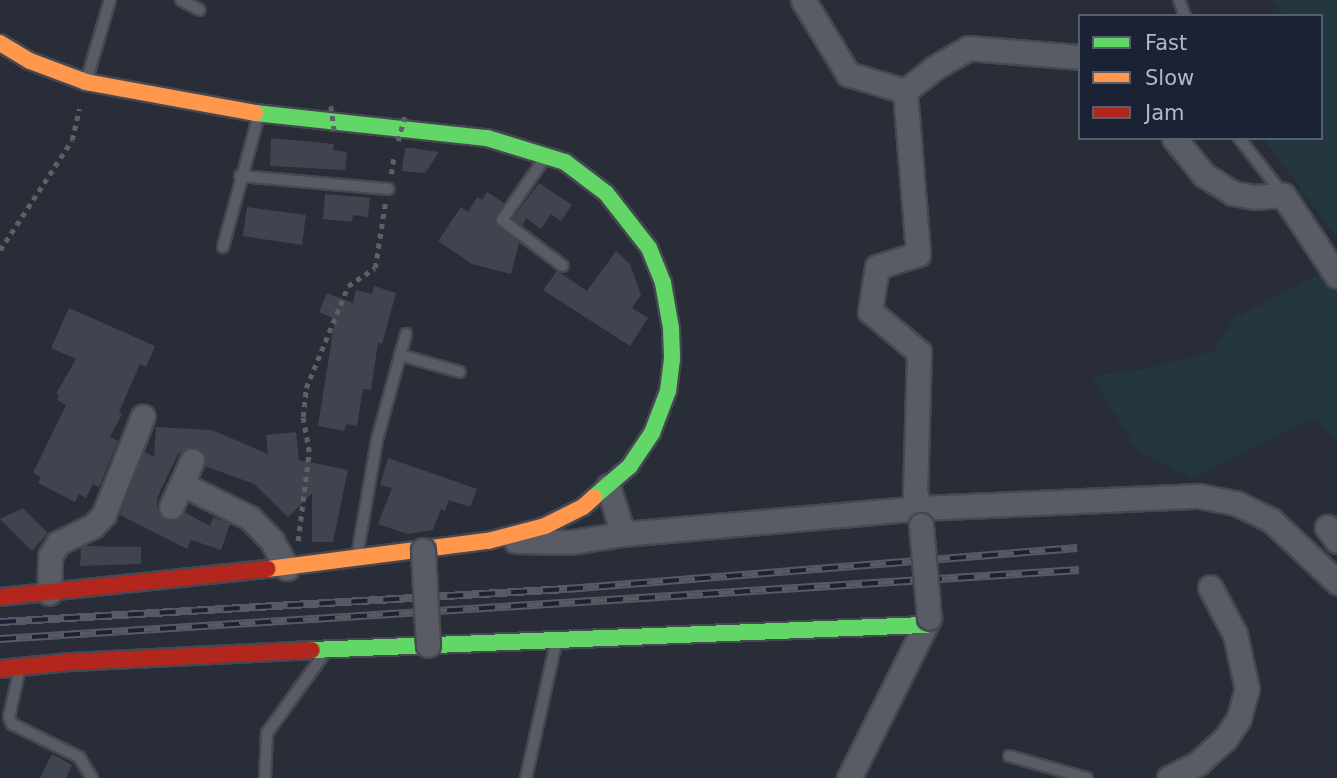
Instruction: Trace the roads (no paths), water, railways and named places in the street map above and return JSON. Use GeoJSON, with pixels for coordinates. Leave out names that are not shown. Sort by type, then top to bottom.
{"type":"FeatureCollection","features":[{"type":"Feature","properties":{"kind":"street"},"geometry":{"type":"LineString","coordinates":[[803,0],[813,21],[848,74],[905,91]]}},
{"type":"Feature","properties":{"kind":"street"},"geometry":{"type":"LineString","coordinates":[[0,43],[30,61],[86,82],[159,98],[259,114],[487,138],[547,154],[565,162],[606,193],[649,248],[663,283],[671,328],[668,391],[652,433],[630,466],[607,486],[583,506],[545,526],[488,541],[357,559],[0,597]]}},
{"type":"Feature","properties":{"kind":"street"},"geometry":{"type":"LineString","coordinates":[[905,91],[934,68],[968,48],[1078,57]]}},
{"type":"Feature","properties":{"kind":"street"},"geometry":{"type":"LineString","coordinates":[[849,778],[927,622],[921,517],[915,493],[919,352],[870,311],[877,267],[918,254],[905,91]]}},
{"type":"Feature","properties":{"kind":"street"},"geometry":{"type":"LineString","coordinates":[[1176,140],[1204,175],[1233,193],[1254,197],[1283,195],[1337,276]]}},
{"type":"Feature","properties":{"kind":"street"},"geometry":{"type":"LineString","coordinates":[[49,593],[50,556],[58,543],[93,526],[104,514],[143,416]]}},
{"type":"Feature","properties":{"kind":"street"},"geometry":{"type":"LineString","coordinates":[[171,507],[192,461]]}},
{"type":"Feature","properties":{"kind":"street"},"geometry":{"type":"LineString","coordinates":[[182,484],[250,518],[272,541],[291,567]]}},
{"type":"Feature","properties":{"kind":"street"},"geometry":{"type":"LineString","coordinates":[[607,486],[623,534]]}},
{"type":"Feature","properties":{"kind":"street"},"geometry":{"type":"LineString","coordinates":[[488,541],[571,542],[623,534],[921,517],[1199,496],[1237,503],[1271,520],[1337,582]]}},
{"type":"Feature","properties":{"kind":"street"},"geometry":{"type":"LineString","coordinates":[[422,550],[428,645]]}},
{"type":"Feature","properties":{"kind":"street"},"geometry":{"type":"LineString","coordinates":[[1169,778],[1198,763],[1226,739],[1240,718],[1247,689],[1235,634],[1210,587]]}},
{"type":"Feature","properties":{"kind":"street"},"geometry":{"type":"LineString","coordinates":[[0,669],[327,649],[927,622]]}},
{"type":"Feature","properties":{"kind":"lane"},"geometry":{"type":"LineString","coordinates":[[86,82],[110,0]]}},
{"type":"Feature","properties":{"kind":"lane"},"geometry":{"type":"LineString","coordinates":[[181,0],[200,10]]}},
{"type":"Feature","properties":{"kind":"lane"},"geometry":{"type":"LineString","coordinates":[[223,247],[240,176],[259,114]]}},
{"type":"Feature","properties":{"kind":"lane"},"geometry":{"type":"LineString","coordinates":[[1241,140],[1283,195]]}},
{"type":"Feature","properties":{"kind":"lane"},"geometry":{"type":"LineString","coordinates":[[547,154],[502,220],[563,267]]}},
{"type":"Feature","properties":{"kind":"lane"},"geometry":{"type":"LineString","coordinates":[[240,176],[388,189]]}},
{"type":"Feature","properties":{"kind":"lane"},"geometry":{"type":"LineString","coordinates":[[357,559],[377,440],[406,334]]}},
{"type":"Feature","properties":{"kind":"lane"},"geometry":{"type":"LineString","coordinates":[[400,355],[460,372]]}},
{"type":"Feature","properties":{"kind":"lane"},"geometry":{"type":"LineString","coordinates":[[526,778],[557,640]]}},
{"type":"Feature","properties":{"kind":"lane"},"geometry":{"type":"LineString","coordinates":[[265,778],[267,733],[327,649]]}},
{"type":"Feature","properties":{"kind":"lane"},"geometry":{"type":"LineString","coordinates":[[20,666],[9,717],[12,724],[79,757],[92,778]]}},
{"type":"Feature","properties":{"kind":"lane"},"geometry":{"type":"LineString","coordinates":[[1009,756],[1087,778]]}},
{"type":"Feature","properties":{"kind":"railway"},"geometry":{"type":"LineString","coordinates":[[0,622],[567,589],[1077,548]]}},
{"type":"Feature","properties":{"kind":"railway"},"geometry":{"type":"LineString","coordinates":[[0,639],[1079,570]]}}]}
